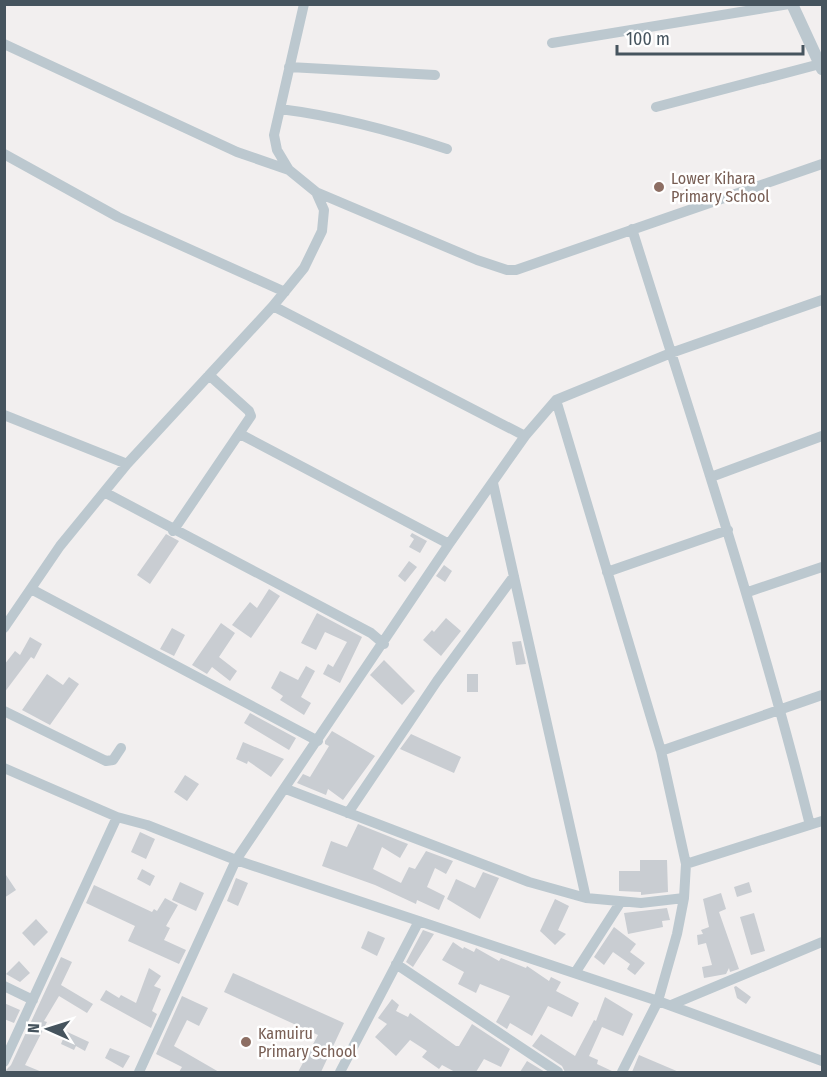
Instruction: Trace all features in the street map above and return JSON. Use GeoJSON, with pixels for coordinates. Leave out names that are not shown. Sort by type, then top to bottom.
{"type":"FeatureCollection","features":[{"type":"Feature","properties":{"kind":"street"},"geometry":{"type":"LineString","coordinates":[[304,4],[274,135],[277,150],[289,170],[316,192],[477,260],[507,270],[528,266],[822,164]]}},
{"type":"Feature","properties":{"kind":"street"},"geometry":{"type":"LineString","coordinates":[[552,43],[790,4],[821,67],[656,107]]}},
{"type":"Feature","properties":{"kind":"street"},"geometry":{"type":"LineString","coordinates":[[4,44],[237,152],[289,170]]}},
{"type":"Feature","properties":{"kind":"street"},"geometry":{"type":"LineString","coordinates":[[289,67],[435,75]]}},
{"type":"Feature","properties":{"kind":"street"},"geometry":{"type":"LineString","coordinates":[[280,109],[330,117],[410,136],[447,149]]}},
{"type":"Feature","properties":{"kind":"street"},"geometry":{"type":"LineString","coordinates":[[4,154],[118,217],[285,292]]}},
{"type":"Feature","properties":{"kind":"street"},"geometry":{"type":"LineString","coordinates":[[4,628],[60,546],[127,464],[273,306],[304,268],[322,231],[324,210],[316,192]]}},
{"type":"Feature","properties":{"kind":"street"},"geometry":{"type":"LineString","coordinates":[[632,229],[748,592],[782,710],[810,825]]}},
{"type":"Feature","properties":{"kind":"street"},"geometry":{"type":"LineString","coordinates":[[139,1072],[236,860],[384,644],[449,544],[525,436],[556,400],[671,353],[822,300]]}},
{"type":"Feature","properties":{"kind":"street"},"geometry":{"type":"LineString","coordinates":[[273,306],[525,436]]}},
{"type":"Feature","properties":{"kind":"street"},"geometry":{"type":"LineString","coordinates":[[173,531],[249,421],[249,411],[209,375]]}},
{"type":"Feature","properties":{"kind":"street"},"geometry":{"type":"LineString","coordinates":[[556,400],[661,751],[686,864],[684,898],[677,934],[658,1001],[622,1072]]}},
{"type":"Feature","properties":{"kind":"street"},"geometry":{"type":"LineString","coordinates":[[4,415],[127,464]]}},
{"type":"Feature","properties":{"kind":"street"},"geometry":{"type":"LineString","coordinates":[[240,434],[449,544]]}},
{"type":"Feature","properties":{"kind":"street"},"geometry":{"type":"LineString","coordinates":[[711,477],[822,436]]}},
{"type":"Feature","properties":{"kind":"street"},"geometry":{"type":"LineString","coordinates":[[493,483],[586,898]]}},
{"type":"Feature","properties":{"kind":"street"},"geometry":{"type":"LineString","coordinates":[[104,492],[173,531],[371,633],[384,644]]}},
{"type":"Feature","properties":{"kind":"street"},"geometry":{"type":"LineString","coordinates":[[607,572],[728,530]]}},
{"type":"Feature","properties":{"kind":"street"},"geometry":{"type":"LineString","coordinates":[[748,592],[822,567]]}},
{"type":"Feature","properties":{"kind":"street"},"geometry":{"type":"LineString","coordinates":[[348,813],[437,681],[514,576]]}},
{"type":"Feature","properties":{"kind":"street"},"geometry":{"type":"LineString","coordinates":[[31,589],[318,741]]}},
{"type":"Feature","properties":{"kind":"street"},"geometry":{"type":"LineString","coordinates":[[661,751],[822,695]]}},
{"type":"Feature","properties":{"kind":"street"},"geometry":{"type":"LineString","coordinates":[[4,711],[106,762],[112,760],[121,748]]}},
{"type":"Feature","properties":{"kind":"street"},"geometry":{"type":"LineString","coordinates":[[4,768],[117,817],[147,825],[236,860],[671,1005],[822,1061]]}},
{"type":"Feature","properties":{"kind":"street"},"geometry":{"type":"LineString","coordinates":[[286,789],[529,882],[586,898],[620,903],[684,898]]}},
{"type":"Feature","properties":{"kind":"street"},"geometry":{"type":"LineString","coordinates":[[4,1062],[117,817]]}},
{"type":"Feature","properties":{"kind":"street"},"geometry":{"type":"LineString","coordinates":[[686,864],[822,821]]}},
{"type":"Feature","properties":{"kind":"street"},"geometry":{"type":"LineString","coordinates":[[574,973],[620,903]]}},
{"type":"Feature","properties":{"kind":"street"},"geometry":{"type":"LineString","coordinates":[[344,1071],[419,921]]}},
{"type":"Feature","properties":{"kind":"street"},"geometry":{"type":"LineString","coordinates":[[671,1005],[822,942]]}},
{"type":"Feature","properties":{"kind":"street"},"geometry":{"type":"LineString","coordinates":[[396,964],[558,1072]]}},
{"type":"Feature","properties":{"kind":"street"},"geometry":{"type":"LineString","coordinates":[[4,986],[33,1000]]}},
{"type":"Feature","properties":{"kind":"building"},"geometry":{"type":"Polygon","coordinates":[[[412,533],[427,541],[420,553],[409,547],[414,539],[410,536],[412,533]]]}},
{"type":"Feature","properties":{"kind":"building"},"geometry":{"type":"Polygon","coordinates":[[[166,534],[179,541],[150,584],[137,575],[166,534]]]}},
{"type":"Feature","properties":{"kind":"building"},"geometry":{"type":"Polygon","coordinates":[[[409,561],[417,567],[405,582],[398,576],[409,561]]]}},
{"type":"Feature","properties":{"kind":"building"},"geometry":{"type":"Polygon","coordinates":[[[444,565],[452,571],[445,582],[436,576],[444,565]]]}},
{"type":"Feature","properties":{"kind":"building"},"geometry":{"type":"Polygon","coordinates":[[[269,589],[280,596],[251,638],[232,625],[250,602],[257,608],[269,589]]]}},
{"type":"Feature","properties":{"kind":"building"},"geometry":{"type":"Polygon","coordinates":[[[317,613],[362,637],[340,683],[323,674],[328,664],[333,667],[347,642],[325,632],[316,650],[301,643],[317,613]]]}},
{"type":"Feature","properties":{"kind":"building"},"geometry":{"type":"Polygon","coordinates":[[[446,618],[461,631],[441,656],[423,640],[432,630],[434,632],[446,618]]]}},
{"type":"Feature","properties":{"kind":"building"},"geometry":{"type":"Polygon","coordinates":[[[221,623],[235,633],[219,657],[237,671],[230,681],[212,667],[207,674],[192,665],[221,623]]]}},
{"type":"Feature","properties":{"kind":"building"},"geometry":{"type":"Polygon","coordinates":[[[172,628],[185,635],[174,656],[160,649],[172,628]]]}},
{"type":"Feature","properties":{"kind":"building"},"geometry":{"type":"Polygon","coordinates":[[[30,637],[42,644],[34,659],[31,657],[4,693],[4,665],[15,651],[20,655],[30,637]]]}},
{"type":"Feature","properties":{"kind":"building"},"geometry":{"type":"Polygon","coordinates":[[[521,641],[526,664],[516,665],[512,642],[521,641]]]}},
{"type":"Feature","properties":{"kind":"building"},"geometry":{"type":"Polygon","coordinates":[[[384,660],[415,691],[402,705],[370,675],[384,660]]]}},
{"type":"Feature","properties":{"kind":"building"},"geometry":{"type":"Polygon","coordinates":[[[306,666],[315,671],[301,697],[311,703],[304,715],[280,700],[283,696],[271,688],[280,671],[298,680],[306,666]]]}},
{"type":"Feature","properties":{"kind":"building"},"geometry":{"type":"Polygon","coordinates":[[[47,674],[63,685],[69,677],[79,684],[50,725],[22,710],[47,674]]]}},
{"type":"Feature","properties":{"kind":"building"},"geometry":{"type":"Polygon","coordinates":[[[467,674],[478,674],[478,692],[467,692],[467,674]]]}},
{"type":"Feature","properties":{"kind":"building"},"geometry":{"type":"Polygon","coordinates":[[[250,713],[296,738],[289,750],[244,723],[250,713]]]}},
{"type":"Feature","properties":{"kind":"building"},"geometry":{"type":"Polygon","coordinates":[[[332,731],[375,756],[343,800],[328,789],[326,795],[297,783],[303,774],[310,777],[329,746],[325,744],[325,741],[332,731]]]}},
{"type":"Feature","properties":{"kind":"building"},"geometry":{"type":"Polygon","coordinates":[[[411,734],[461,757],[454,773],[400,749],[411,734]]]}},
{"type":"Feature","properties":{"kind":"building"},"geometry":{"type":"Polygon","coordinates":[[[243,742],[284,759],[271,777],[248,761],[247,764],[236,759],[243,742]]]}},
{"type":"Feature","properties":{"kind":"building"},"geometry":{"type":"Polygon","coordinates":[[[185,775],[199,784],[187,801],[174,792],[185,775]]]}},
{"type":"Feature","properties":{"kind":"building"},"geometry":{"type":"Polygon","coordinates":[[[358,824],[408,844],[400,858],[382,847],[373,869],[401,883],[409,867],[415,869],[426,851],[453,861],[446,874],[435,868],[427,887],[445,896],[439,910],[417,900],[416,904],[375,885],[322,866],[331,841],[347,847],[358,824]]]}},
{"type":"Feature","properties":{"kind":"building"},"geometry":{"type":"Polygon","coordinates":[[[140,832],[155,839],[146,859],[131,852],[140,832]]]}},
{"type":"Feature","properties":{"kind":"building"},"geometry":{"type":"Polygon","coordinates":[[[640,860],[667,860],[668,892],[641,895],[641,892],[619,891],[619,871],[640,871],[640,860]]]}},
{"type":"Feature","properties":{"kind":"building"},"geometry":{"type":"Polygon","coordinates":[[[142,869],[155,876],[150,886],[137,879],[142,869]]]}},
{"type":"Feature","properties":{"kind":"building"},"geometry":{"type":"Polygon","coordinates":[[[4,872],[16,890],[4,898],[4,872]]]}},
{"type":"Feature","properties":{"kind":"building"},"geometry":{"type":"Polygon","coordinates":[[[483,872],[499,878],[480,919],[447,899],[456,879],[475,888],[483,872]]]}},
{"type":"Feature","properties":{"kind":"building"},"geometry":{"type":"Polygon","coordinates":[[[236,878],[248,883],[238,906],[227,901],[236,878]]]}},
{"type":"Feature","properties":{"kind":"building"},"geometry":{"type":"Polygon","coordinates":[[[180,882],[204,893],[196,911],[172,900],[180,882]]]}},
{"type":"Feature","properties":{"kind":"building"},"geometry":{"type":"Polygon","coordinates":[[[749,882],[752,892],[737,897],[734,887],[749,882]]]}},
{"type":"Feature","properties":{"kind":"building"},"geometry":{"type":"Polygon","coordinates":[[[94,885],[152,912],[154,909],[157,911],[165,898],[178,905],[166,926],[170,928],[164,940],[186,950],[179,964],[128,941],[135,926],[86,903],[94,885]]]}},
{"type":"Feature","properties":{"kind":"building"},"geometry":{"type":"Polygon","coordinates":[[[721,893],[726,909],[719,912],[739,969],[730,972],[729,968],[726,974],[704,978],[702,967],[712,965],[706,943],[698,945],[697,935],[703,934],[701,930],[709,927],[703,899],[721,893]]]}},
{"type":"Feature","properties":{"kind":"building"},"geometry":{"type":"Polygon","coordinates":[[[555,899],[569,906],[558,930],[566,934],[555,945],[540,931],[555,899]]]}},
{"type":"Feature","properties":{"kind":"building"},"geometry":{"type":"Polygon","coordinates":[[[667,908],[670,920],[662,921],[663,927],[628,934],[624,913],[667,908]]]}},
{"type":"Feature","properties":{"kind":"building"},"geometry":{"type":"Polygon","coordinates":[[[754,913],[765,951],[751,955],[740,917],[754,913]]]}},
{"type":"Feature","properties":{"kind":"building"},"geometry":{"type":"Polygon","coordinates":[[[36,919],[48,932],[34,946],[22,933],[36,919]]]}},
{"type":"Feature","properties":{"kind":"building"},"geometry":{"type":"Polygon","coordinates":[[[614,927],[636,944],[630,952],[645,963],[635,975],[627,969],[630,964],[613,952],[604,965],[594,957],[614,927]]]}},
{"type":"Feature","properties":{"kind":"building"},"geometry":{"type":"Polygon","coordinates":[[[423,930],[434,934],[413,967],[406,962],[423,930]]]}},
{"type":"Feature","properties":{"kind":"building"},"geometry":{"type":"Polygon","coordinates":[[[368,931],[385,938],[377,956],[361,948],[368,931]]]}},
{"type":"Feature","properties":{"kind":"building"},"geometry":{"type":"Polygon","coordinates":[[[453,942],[463,949],[464,947],[474,952],[476,948],[499,961],[501,958],[526,968],[527,966],[549,981],[551,977],[561,982],[556,991],[579,1003],[572,1017],[548,1006],[532,1036],[510,1023],[507,1029],[496,1022],[510,996],[480,984],[476,993],[458,984],[464,972],[442,960],[453,942]]]}},
{"type":"Feature","properties":{"kind":"building"},"geometry":{"type":"Polygon","coordinates":[[[61,957],[72,962],[61,985],[93,1004],[87,1013],[59,996],[44,1021],[47,1022],[25,1065],[42,1072],[4,1072],[11,1065],[61,957]]]}},
{"type":"Feature","properties":{"kind":"building"},"geometry":{"type":"Polygon","coordinates":[[[19,961],[30,973],[20,982],[6,974],[19,961]]]}},
{"type":"Feature","properties":{"kind":"building"},"geometry":{"type":"Polygon","coordinates":[[[149,968],[161,976],[154,986],[161,989],[152,1011],[157,1014],[151,1028],[100,1000],[106,990],[119,998],[121,995],[136,1003],[149,968]]]}},
{"type":"Feature","properties":{"kind":"building"},"geometry":{"type":"Polygon","coordinates":[[[233,973],[344,1023],[321,1072],[298,1072],[318,1035],[224,992],[233,973]]]}},
{"type":"Feature","properties":{"kind":"building"},"geometry":{"type":"Polygon","coordinates":[[[736,986],[751,997],[746,1004],[737,998],[734,987],[736,986]]]}},
{"type":"Feature","properties":{"kind":"building"},"geometry":{"type":"Polygon","coordinates":[[[182,996],[208,1008],[199,1026],[187,1020],[174,1046],[219,1072],[179,1072],[182,1067],[156,1054],[182,996]]]}},
{"type":"Feature","properties":{"kind":"building"},"geometry":{"type":"Polygon","coordinates":[[[605,997],[633,1014],[623,1036],[602,1027],[589,1056],[598,1060],[597,1064],[614,1072],[565,1072],[562,1066],[532,1046],[541,1034],[575,1056],[594,1020],[596,1021],[605,997]]]}},
{"type":"Feature","properties":{"kind":"building"},"geometry":{"type":"Polygon","coordinates":[[[392,999],[399,1005],[396,1011],[408,1017],[410,1013],[456,1046],[459,1046],[472,1024],[510,1049],[501,1067],[484,1059],[476,1072],[455,1072],[442,1065],[439,1069],[422,1057],[427,1051],[410,1040],[396,1056],[375,1037],[387,1024],[378,1018],[392,999]]]}},
{"type":"Feature","properties":{"kind":"building"},"geometry":{"type":"Polygon","coordinates":[[[4,1003],[20,1010],[14,1023],[4,1019],[4,1003]]]}},
{"type":"Feature","properties":{"kind":"building"},"geometry":{"type":"Polygon","coordinates":[[[61,1029],[89,1042],[85,1051],[76,1046],[74,1050],[61,1044],[63,1039],[57,1036],[61,1029]]]}},
{"type":"Feature","properties":{"kind":"building"},"geometry":{"type":"Polygon","coordinates":[[[110,1048],[130,1056],[123,1068],[105,1058],[110,1048]]]}},
{"type":"Feature","properties":{"kind":"building"},"geometry":{"type":"Polygon","coordinates":[[[639,1055],[679,1072],[632,1072],[639,1055]]]}},
{"type":"Feature","properties":{"kind":"building"},"geometry":{"type":"Polygon","coordinates":[[[527,1061],[545,1072],[520,1072],[527,1061]]]}},
{"type":"Feature","properties":{"kind":"place","name":"Lower Kihara Primary School"},"geometry":{"type":"Point","coordinates":[659,187]}},
{"type":"Feature","properties":{"kind":"place","name":"Kamuiru Primary School"},"geometry":{"type":"Point","coordinates":[246,1042]}}]}
